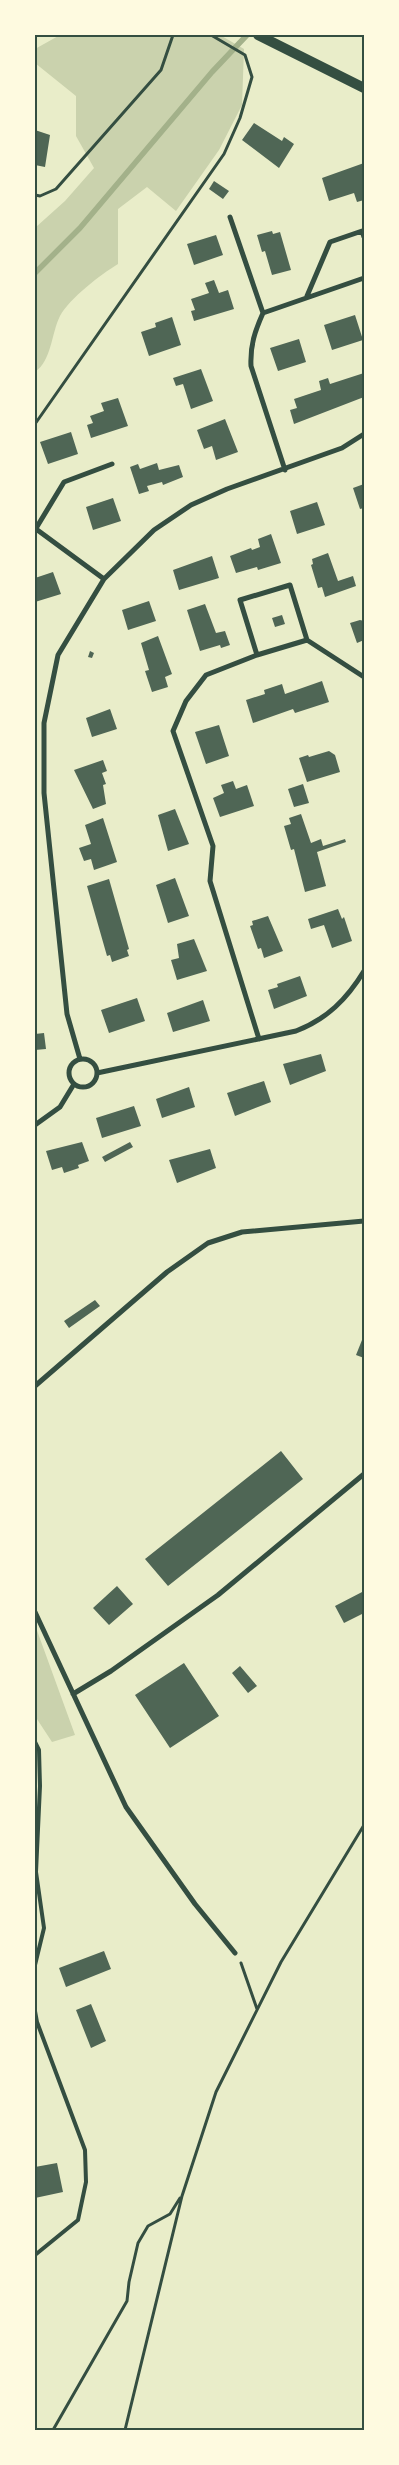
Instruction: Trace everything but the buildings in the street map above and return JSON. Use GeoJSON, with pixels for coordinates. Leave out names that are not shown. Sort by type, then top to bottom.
{"type":"FeatureCollection","features":[{"type":"Feature","properties":{"kind":"main road"},"geometry":{"type":"LineString","coordinates":[[258,35],[364,88]]}},
{"type":"Feature","properties":{"kind":"street"},"geometry":{"type":"LineString","coordinates":[[230,217],[263,313]]}},
{"type":"Feature","properties":{"kind":"street"},"geometry":{"type":"LineString","coordinates":[[307,296],[330,242],[362,231],[364,237]]}},
{"type":"Feature","properties":{"kind":"street"},"geometry":{"type":"LineString","coordinates":[[285,470],[251,366],[250,349],[253,334],[263,313],[307,296],[364,278]]}},
{"type":"Feature","properties":{"kind":"street"},"geometry":{"type":"LineString","coordinates":[[80,1059],[67,1014],[44,793],[44,723],[58,655],[104,580],[154,530],[191,505],[226,489],[285,470],[342,448],[364,434]]}},
{"type":"Feature","properties":{"kind":"street"},"geometry":{"type":"LineString","coordinates":[[104,580],[35,529],[64,482],[112,464]]}},
{"type":"Feature","properties":{"kind":"street"},"geometry":{"type":"LineString","coordinates":[[257,655],[240,600],[290,585],[308,640],[364,677]]}},
{"type":"Feature","properties":{"kind":"street"},"geometry":{"type":"LineString","coordinates":[[259,1039],[210,881],[213,846],[173,731],[186,700],[206,675],[257,655],[308,640]]}},
{"type":"Feature","properties":{"kind":"street"},"geometry":{"type":"LineString","coordinates":[[98,1073],[92,1062],[80,1059],[72,1064],[68,1072],[74,1084],[83,1088],[91,1085],[98,1073],[296,1031],[314,1024],[332,1011],[346,997],[364,971]]}},
{"type":"Feature","properties":{"kind":"street"},"geometry":{"type":"LineString","coordinates":[[35,1125],[60,1107],[74,1084]]}},
{"type":"Feature","properties":{"kind":"street"},"geometry":{"type":"LineString","coordinates":[[35,1386],[167,1272],[208,1243],[242,1232],[364,1221]]}},
{"type":"Feature","properties":{"kind":"street"},"geometry":{"type":"LineString","coordinates":[[73,1694],[111,1671],[218,1594],[364,1474]]}},
{"type":"Feature","properties":{"kind":"street"},"geometry":{"type":"LineString","coordinates":[[35,1612],[126,1807],[195,1904],[234,1951]]}},
{"type":"Feature","properties":{"kind":"lane"},"geometry":{"type":"LineString","coordinates":[[35,1742],[39,1750],[40,1768],[36,1872],[37,1893],[44,1928],[35,1965]]}},
{"type":"Feature","properties":{"kind":"lane"},"geometry":{"type":"LineString","coordinates":[[35,2011],[37,2022],[84,2150],[86,2182],[78,2220],[35,2255]]}},
{"type":"Feature","properties":{"kind":"path"},"geometry":{"type":"LineString","coordinates":[[35,195],[40,196],[56,189],[161,70],[173,35]]}},
{"type":"Feature","properties":{"kind":"path"},"geometry":{"type":"LineString","coordinates":[[35,424],[224,154],[240,118],[252,77],[245,55],[211,35]]}},
{"type":"Feature","properties":{"kind":"path"},"geometry":{"type":"LineString","coordinates":[[126,2430],[182,2196],[216,2092],[281,1962],[364,1825]]}},
{"type":"Feature","properties":{"kind":"path"},"geometry":{"type":"LineString","coordinates":[[234,1951],[245,1970],[257,2009]]}},
{"type":"Feature","properties":{"kind":"path"},"geometry":{"type":"LineString","coordinates":[[53,2430],[127,2301],[128,2282],[138,2243],[148,2226],[170,2214],[182,2196]]}},
{"type":"Feature","properties":{"kind":"green space"},"geometry":{"type":"Polygon","coordinates":[[[60,35],[220,35],[244,49],[242,105],[219,150],[176,211],[147,187],[118,209],[118,264],[86,287],[65,309],[57,323],[45,361],[35,372],[36,227],[65,201],[94,168],[76,136],[76,96],[35,63],[35,49],[60,35]]]}},
{"type":"Feature","properties":{"kind":"green space"},"geometry":{"type":"Polygon","coordinates":[[[35,1625],[75,1735],[52,1742],[35,1716],[35,1625]]]}},
{"type":"Feature","properties":{"kind":"waterway"},"geometry":{"type":"LineString","coordinates":[[35,273],[80,228],[212,72],[247,35]]}}]}
